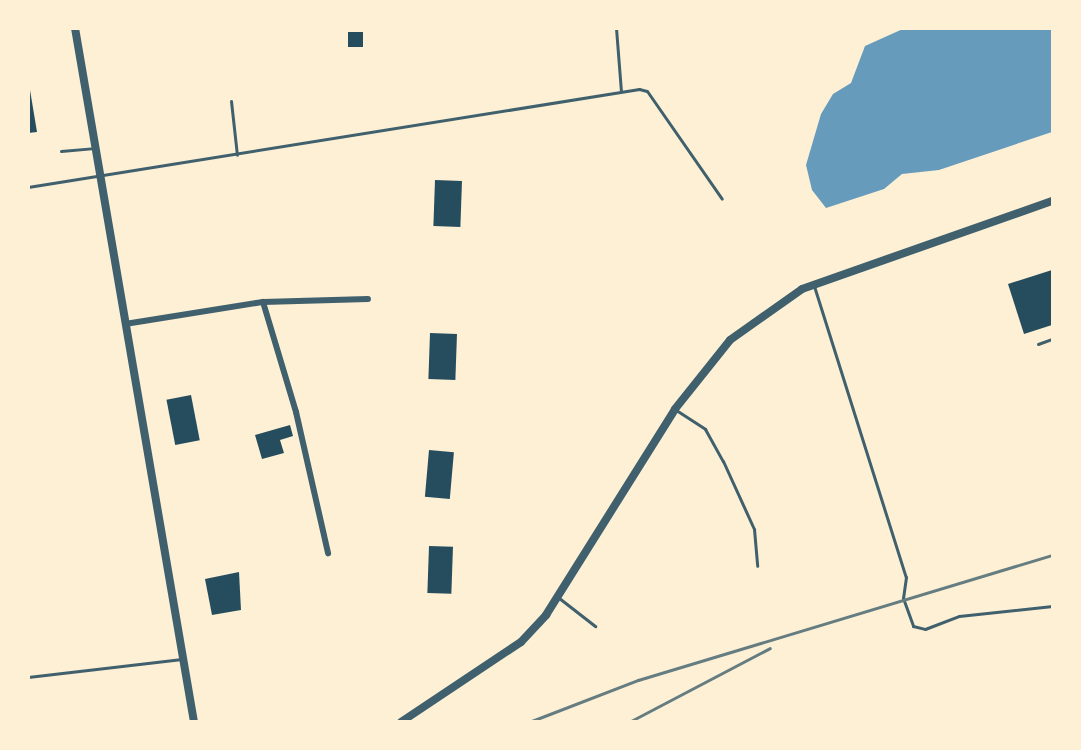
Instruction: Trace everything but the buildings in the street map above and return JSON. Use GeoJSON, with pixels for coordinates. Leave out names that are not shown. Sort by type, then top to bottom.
{"type":"FeatureCollection","features":[{"type":"Feature","properties":{"kind":"street"},"geometry":{"type":"LineString","coordinates":[[75,28],[99,179],[194,722]]}},
{"type":"Feature","properties":{"kind":"street"},"geometry":{"type":"LineString","coordinates":[[401,722],[521,642],[559,598],[675,409],[712,355],[814,284],[1053,201]]}},
{"type":"Feature","properties":{"kind":"street"},"geometry":{"type":"LineString","coordinates":[[125,324],[263,302],[368,299]]}},
{"type":"Feature","properties":{"kind":"street"},"geometry":{"type":"LineString","coordinates":[[263,302],[296,412],[328,553]]}},
{"type":"Feature","properties":{"kind":"lane"},"geometry":{"type":"LineString","coordinates":[[616,28],[621,91]]}},
{"type":"Feature","properties":{"kind":"lane"},"geometry":{"type":"LineString","coordinates":[[28,187],[99,179],[621,91],[646,91],[722,199]]}},
{"type":"Feature","properties":{"kind":"lane"},"geometry":{"type":"LineString","coordinates":[[231,101],[237,155]]}},
{"type":"Feature","properties":{"kind":"lane"},"geometry":{"type":"LineString","coordinates":[[61,151],[94,148]]}},
{"type":"Feature","properties":{"kind":"lane"},"geometry":{"type":"LineString","coordinates":[[814,284],[906,577],[903,598],[913,626],[925,629],[959,616],[1053,606]]}},
{"type":"Feature","properties":{"kind":"lane"},"geometry":{"type":"LineString","coordinates":[[1038,344],[1053,339]]}},
{"type":"Feature","properties":{"kind":"lane"},"geometry":{"type":"LineString","coordinates":[[675,409],[705,429],[723,461],[754,529],[757,567]]}},
{"type":"Feature","properties":{"kind":"lane"},"geometry":{"type":"LineString","coordinates":[[559,598],[595,626]]}},
{"type":"Feature","properties":{"kind":"lane"},"geometry":{"type":"LineString","coordinates":[[28,677],[184,658]]}},
{"type":"Feature","properties":{"kind":"water"},"geometry":{"type":"Polygon","coordinates":[[[905,28],[1052,29],[1052,132],[939,170],[902,174],[884,189],[826,208],[812,190],[806,165],[821,114],[833,94],[851,83],[865,46],[905,28]]]}},
{"type":"Feature","properties":{"kind":"railway"},"geometry":{"type":"LineString","coordinates":[[529,722],[638,680],[1052,555]]}},
{"type":"Feature","properties":{"kind":"railway"},"geometry":{"type":"LineString","coordinates":[[629,722],[770,648]]}}]}
